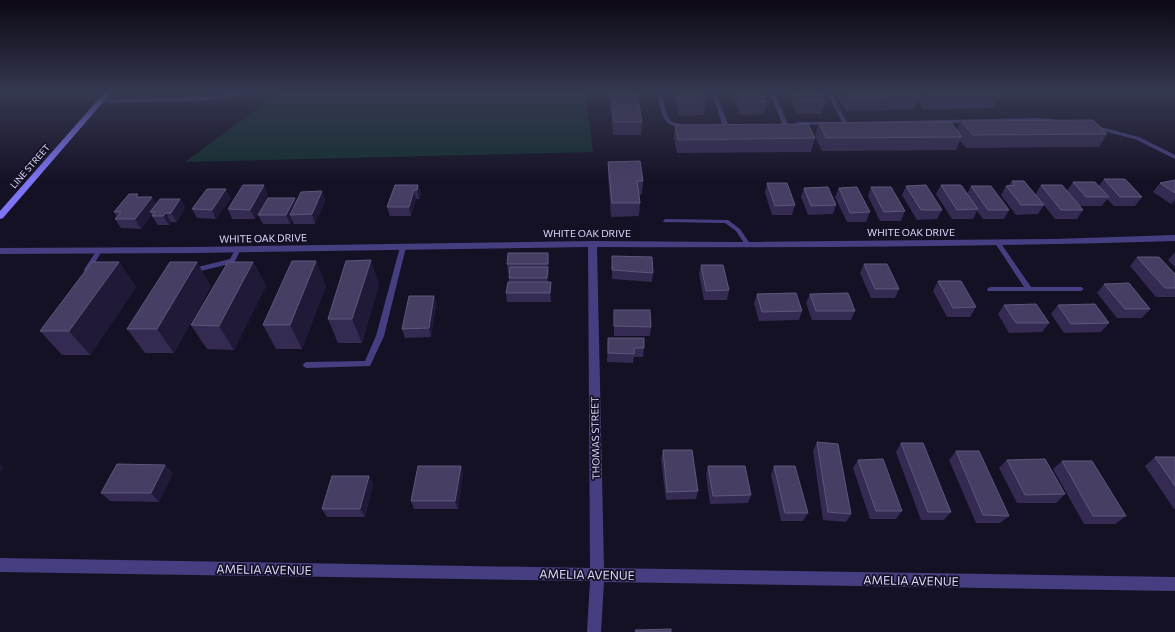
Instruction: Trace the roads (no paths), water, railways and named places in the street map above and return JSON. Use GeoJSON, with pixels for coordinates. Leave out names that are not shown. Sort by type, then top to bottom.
{"type":"FeatureCollection","features":[{"type":"Feature","properties":{"kind":"street","name":"LINE STREET"},"geometry":{"type":"LineString","coordinates":[[0,216],[82,122]]}},
{"type":"Feature","properties":{"kind":"street","name":"WHITE OAK DRIVE"},"geometry":{"type":"LineString","coordinates":[[0,251],[592,244],[748,245],[998,243],[1175,238]]}},
{"type":"Feature","properties":{"kind":"street","name":"THOMAS STREET"},"geometry":{"type":"LineString","coordinates":[[592,244],[597,575],[594,632]]}},
{"type":"Feature","properties":{"kind":"street","name":"AMELIA AVENUE"},"geometry":{"type":"LineString","coordinates":[[0,565],[1175,584]]}},
{"type":"Feature","properties":{"kind":"lane"},"geometry":{"type":"LineString","coordinates":[[671,122],[674,125],[688,125]]}},
{"type":"Feature","properties":{"kind":"lane"},"geometry":{"type":"LineString","coordinates":[[777,124],[830,122]]}},
{"type":"Feature","properties":{"kind":"lane"},"geometry":{"type":"LineString","coordinates":[[718,124],[732,124]]}},
{"type":"Feature","properties":{"kind":"lane"},"geometry":{"type":"LineString","coordinates":[[1086,125],[1137,138],[1175,157]]}},
{"type":"Feature","properties":{"kind":"lane"},"geometry":{"type":"LineString","coordinates":[[666,221],[726,221],[738,230],[748,245]]}},
{"type":"Feature","properties":{"kind":"lane"},"geometry":{"type":"LineString","coordinates":[[998,243],[1029,289]]}},
{"type":"Feature","properties":{"kind":"lane"},"geometry":{"type":"LineString","coordinates":[[307,365],[367,364],[380,336],[403,247]]}},
{"type":"Feature","properties":{"kind":"lane"},"geometry":{"type":"LineString","coordinates":[[200,269],[235,262],[238,249]]}},
{"type":"Feature","properties":{"kind":"lane"},"geometry":{"type":"LineString","coordinates":[[87,270],[99,251]]}},
{"type":"Feature","properties":{"kind":"lane"},"geometry":{"type":"LineString","coordinates":[[990,289],[1082,289]]}}]}
